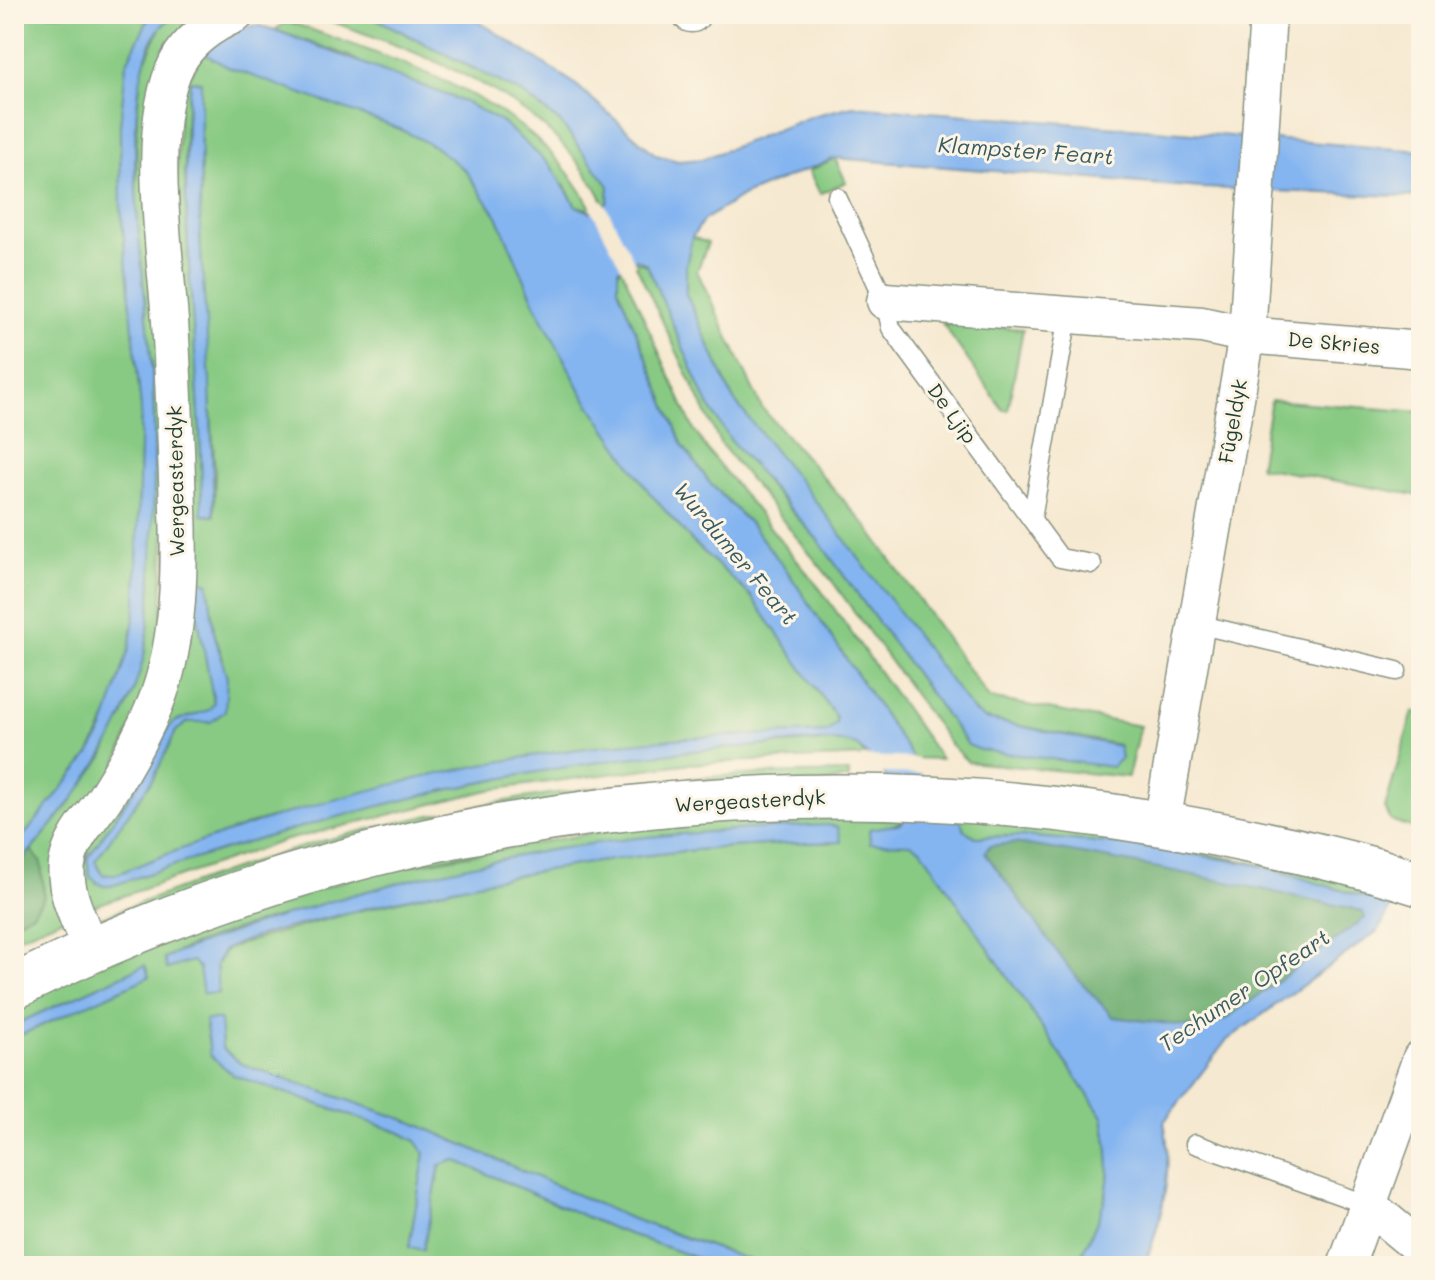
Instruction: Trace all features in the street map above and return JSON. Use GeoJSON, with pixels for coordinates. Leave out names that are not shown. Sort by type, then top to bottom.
{"type":"FeatureCollection","features":[{"type":"Feature","properties":{"kind":"street","name":"Fûgeldyk"},"geometry":{"type":"LineString","coordinates":[[1162,823],[1247,335],[1268,14]]}},
{"type":"Feature","properties":{"kind":"street","name":"Wergeasterdyk"},"geometry":{"type":"LineString","coordinates":[[91,950],[68,888],[67,866],[82,829],[105,797],[147,723],[167,662],[174,614],[178,513],[161,122],[177,62],[221,22]]}},
{"type":"Feature","properties":{"kind":"street"},"geometry":{"type":"LineString","coordinates":[[885,301],[1202,325],[1247,335]]}},
{"type":"Feature","properties":{"kind":"street","name":"De Skries"},"geometry":{"type":"LineString","coordinates":[[1247,335],[1421,350]]}},
{"type":"Feature","properties":{"kind":"street","name":"Wergeasterdyk"},"geometry":{"type":"LineString","coordinates":[[14,987],[91,950],[196,908],[292,876],[470,832],[595,811],[681,802],[864,796],[965,798],[1162,823],[1264,844],[1421,884]]}},
{"type":"Feature","properties":{"kind":"street"},"geometry":{"type":"LineString","coordinates":[[1346,1266],[1418,1079]]}},
{"type":"Feature","properties":{"kind":"street"},"geometry":{"type":"LineString","coordinates":[[1368,1205],[1421,1249]]}},
{"type":"Feature","properties":{"kind":"lane","name":"De Ljip"},"geometry":{"type":"LineString","coordinates":[[837,197],[885,301],[891,328],[1022,511],[1032,518],[1060,558],[1092,564]]}},
{"type":"Feature","properties":{"kind":"lane"},"geometry":{"type":"LineString","coordinates":[[1032,518],[1068,316]]}},
{"type":"Feature","properties":{"kind":"lane"},"geometry":{"type":"LineString","coordinates":[[1197,624],[1397,671]]}},
{"type":"Feature","properties":{"kind":"lane"},"geometry":{"type":"LineString","coordinates":[[1195,1144],[1368,1205]]}},
{"type":"Feature","properties":{"kind":"green space"},"geometry":{"type":"Polygon","coordinates":[[[14,14],[151,14],[126,64],[120,127],[121,209],[141,408],[136,607],[129,649],[114,703],[89,755],[14,848],[14,14]]]}},
{"type":"Feature","properties":{"kind":"green space"},"geometry":{"type":"Polygon","coordinates":[[[311,14],[367,14],[522,93],[561,123],[609,186],[608,202],[605,204],[580,165],[550,132],[516,105],[438,62],[311,14]]]}},
{"type":"Feature","properties":{"kind":"green space"},"geometry":{"type":"Polygon","coordinates":[[[172,17],[181,17],[188,25],[183,29],[168,373],[161,658],[117,762],[66,917],[14,939],[14,922],[33,913],[44,897],[41,863],[32,850],[103,757],[129,703],[153,533],[152,368],[136,206],[137,117],[141,70],[160,28],[172,17]]]}},
{"type":"Feature","properties":{"kind":"green space"},"geometry":{"type":"Polygon","coordinates":[[[285,23],[293,23],[421,71],[501,112],[537,139],[567,171],[592,210],[576,206],[565,186],[349,56],[275,30],[285,23]]]}},
{"type":"Feature","properties":{"kind":"green space"},"geometry":{"type":"Polygon","coordinates":[[[203,53],[400,129],[432,145],[465,170],[497,216],[537,308],[582,393],[649,492],[691,540],[751,596],[836,717],[836,724],[826,732],[672,739],[347,797],[253,823],[117,874],[103,875],[95,861],[154,777],[176,731],[188,722],[211,722],[223,659],[214,632],[208,582],[199,620],[214,703],[209,710],[176,721],[169,727],[141,780],[87,859],[96,883],[377,804],[472,781],[544,768],[653,754],[812,742],[851,743],[858,746],[865,756],[684,764],[489,790],[283,841],[88,908],[74,871],[166,698],[172,107],[203,53]],[[191,81],[188,99],[186,191],[201,443],[202,515],[214,516],[215,475],[200,237],[201,82],[191,81]]]}},
{"type":"Feature","properties":{"kind":"green space"},"geometry":{"type":"Polygon","coordinates":[[[835,158],[846,182],[820,194],[809,171],[835,158]]]}},
{"type":"Feature","properties":{"kind":"green space"},"geometry":{"type":"Polygon","coordinates":[[[692,237],[708,243],[697,271],[762,408],[868,528],[989,698],[1140,726],[1128,777],[968,762],[951,745],[832,581],[720,443],[634,261],[647,265],[766,483],[817,539],[968,745],[1119,745],[985,719],[974,712],[733,399],[686,294],[686,265],[692,237]]]}},
{"type":"Feature","properties":{"kind":"green space"},"geometry":{"type":"Polygon","coordinates":[[[621,267],[693,428],[708,451],[821,590],[941,759],[913,758],[787,571],[752,526],[710,483],[683,446],[618,288],[616,277],[621,267]]]}},
{"type":"Feature","properties":{"kind":"green space"},"geometry":{"type":"Polygon","coordinates":[[[942,323],[1023,329],[1008,410],[1003,410],[942,323]]]}},
{"type":"Feature","properties":{"kind":"green space"},"geometry":{"type":"Polygon","coordinates":[[[1271,400],[1421,412],[1421,496],[1259,467],[1271,400]]]}},
{"type":"Feature","properties":{"kind":"green space"},"geometry":{"type":"Polygon","coordinates":[[[1413,712],[1421,714],[1421,830],[1391,821],[1385,808],[1413,712]]]}},
{"type":"Feature","properties":{"kind":"green space"},"geometry":{"type":"Polygon","coordinates":[[[849,772],[849,778],[119,922],[102,917],[298,848],[455,810],[650,782],[849,772]]]}},
{"type":"Feature","properties":{"kind":"green space"},"geometry":{"type":"Polygon","coordinates":[[[956,812],[1039,820],[1395,891],[1391,905],[1253,864],[1132,845],[1021,836],[976,837],[965,831],[956,812]]]}},
{"type":"Feature","properties":{"kind":"green space"},"geometry":{"type":"Polygon","coordinates":[[[676,818],[904,819],[892,826],[921,849],[1103,1117],[1109,1162],[1106,1194],[1102,1210],[1076,1266],[766,1266],[627,1217],[414,1123],[242,1064],[222,1048],[219,1020],[206,1020],[233,1075],[399,1132],[416,1141],[425,1153],[409,1247],[423,1249],[440,1165],[455,1160],[612,1228],[719,1266],[14,1266],[14,1038],[149,976],[145,965],[14,1025],[14,1004],[96,965],[364,874],[676,818]],[[738,830],[539,856],[392,887],[298,912],[229,932],[164,958],[167,969],[192,960],[199,968],[203,994],[218,993],[216,965],[227,948],[380,905],[530,873],[605,861],[681,851],[840,842],[738,830]]]}},
{"type":"Feature","properties":{"kind":"green space"},"geometry":{"type":"Polygon","coordinates":[[[1014,843],[1142,865],[1355,909],[1363,912],[1366,918],[1226,1019],[1200,1028],[1113,1017],[1072,972],[985,853],[989,846],[1014,843]]]}},
{"type":"Feature","properties":{"kind":"green space"},"geometry":{"type":"Polygon","coordinates":[[[32,850],[41,863],[44,897],[33,913],[14,922],[14,869],[32,850]]]}},
{"type":"Feature","properties":{"kind":"water"},"geometry":{"type":"Polygon","coordinates":[[[151,14],[217,14],[231,30],[258,25],[275,30],[465,102],[503,123],[550,165],[576,206],[590,212],[608,202],[609,186],[561,123],[522,93],[367,14],[467,14],[574,83],[656,155],[678,161],[703,159],[812,116],[853,106],[1421,151],[1421,197],[1201,188],[835,158],[744,195],[704,220],[692,237],[686,265],[686,294],[733,399],[818,504],[974,712],[985,719],[1119,746],[1121,758],[1112,767],[980,750],[968,745],[817,539],[731,441],[707,403],[647,265],[637,259],[618,269],[618,288],[683,446],[710,483],[752,526],[787,571],[913,758],[926,785],[956,812],[965,831],[976,837],[1021,836],[1132,845],[1254,864],[1391,905],[1379,930],[1226,1041],[1164,1122],[1167,1177],[1156,1231],[1144,1266],[1076,1266],[1102,1210],[1106,1194],[1109,1162],[1103,1117],[921,849],[911,844],[870,843],[869,829],[900,824],[904,819],[884,773],[857,745],[831,741],[801,742],[661,754],[580,765],[501,779],[345,815],[111,886],[103,886],[90,877],[87,859],[141,780],[169,727],[176,721],[209,710],[214,703],[196,608],[198,581],[208,582],[214,632],[227,678],[225,711],[211,722],[188,722],[176,731],[154,777],[95,861],[103,875],[117,874],[250,825],[319,804],[462,769],[604,746],[826,732],[836,724],[836,717],[751,596],[691,540],[649,492],[582,393],[537,308],[497,216],[465,170],[432,145],[400,129],[230,68],[203,53],[181,17],[172,17],[152,41],[140,80],[136,129],[139,239],[154,417],[152,558],[146,648],[134,690],[108,746],[74,798],[14,869],[14,848],[89,755],[103,730],[129,649],[136,606],[141,408],[121,209],[120,127],[126,64],[151,14]],[[1014,843],[989,846],[985,853],[1072,972],[1113,1017],[1200,1028],[1226,1019],[1365,918],[1363,912],[1355,909],[1014,843]]]}},
{"type":"Feature","properties":{"kind":"water"},"geometry":{"type":"Polygon","coordinates":[[[190,81],[201,82],[200,237],[210,382],[214,516],[202,515],[186,190],[190,81]]]}},
{"type":"Feature","properties":{"kind":"water"},"geometry":{"type":"Polygon","coordinates":[[[828,825],[838,827],[841,842],[713,848],[590,863],[468,885],[280,930],[246,940],[222,952],[216,965],[218,993],[203,994],[199,968],[192,961],[167,969],[164,958],[332,901],[512,857],[628,839],[828,825]]]}},
{"type":"Feature","properties":{"kind":"water"},"geometry":{"type":"Polygon","coordinates":[[[145,965],[149,977],[14,1038],[14,1025],[145,965]]]}},
{"type":"Feature","properties":{"kind":"water"},"geometry":{"type":"Polygon","coordinates":[[[205,1020],[220,1020],[222,1048],[242,1064],[414,1123],[627,1217],[765,1266],[719,1266],[612,1228],[455,1160],[440,1165],[423,1250],[409,1247],[425,1153],[416,1141],[399,1132],[233,1075],[210,1055],[205,1020]]]}},
{"type":"Feature","properties":{"kind":"pier"},"geometry":{"type":"Polygon","coordinates":[[[603,200],[636,264],[623,271],[590,207],[603,200]]]}},
{"type":"Feature","properties":{"kind":"pier"},"geometry":{"type":"Polygon","coordinates":[[[860,756],[918,758],[924,774],[877,773],[860,756]]]}},
{"type":"Feature","properties":{"kind":"water label","name":"Klampster Feart"},"geometry":{"type":"Point","coordinates":[1026,150]}},
{"type":"Feature","properties":{"kind":"water label","name":"Wurdumer Feart"},"geometry":{"type":"Point","coordinates":[736,553]}},
{"type":"Feature","properties":{"kind":"water label","name":"Techumer Opfeart"},"geometry":{"type":"Point","coordinates":[1244,990]}}]}
